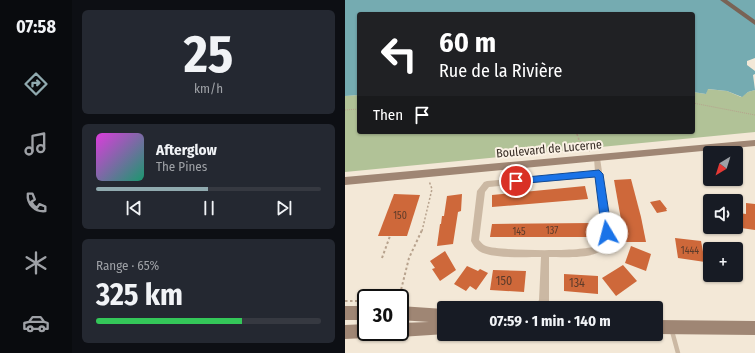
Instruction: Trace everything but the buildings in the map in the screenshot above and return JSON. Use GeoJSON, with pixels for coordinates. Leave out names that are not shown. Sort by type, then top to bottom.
{"type":"FeatureCollection","features":[{"type":"Feature","properties":{"kind":"main road"},"geometry":{"type":"LineString","coordinates":[[723,0],[755,23]]}},
{"type":"Feature","properties":{"kind":"street","name":"Boulevard de Lucerne"},"geometry":{"type":"LineString","coordinates":[[345,181],[755,143]]}},
{"type":"Feature","properties":{"kind":"street"},"geometry":{"type":"LineString","coordinates":[[597,158],[607,233],[604,243],[600,247],[588,252],[545,253],[494,252],[482,249],[477,245],[474,236],[481,191],[487,184],[599,174]]}},
{"type":"Feature","properties":{"kind":"street"},"geometry":{"type":"LineString","coordinates":[[543,301],[545,253]]}},
{"type":"Feature","properties":{"kind":"street"},"geometry":{"type":"LineString","coordinates":[[345,313],[357,313]]}},
{"type":"Feature","properties":{"kind":"street"},"geometry":{"type":"LineString","coordinates":[[409,314],[437,316]]}},
{"type":"Feature","properties":{"kind":"street"},"geometry":{"type":"LineString","coordinates":[[663,327],[755,328]]}},
{"type":"Feature","properties":{"kind":"street"},"geometry":{"type":"LineString","coordinates":[[409,330],[437,328]]}},
{"type":"Feature","properties":{"kind":"street"},"geometry":{"type":"LineString","coordinates":[[345,332],[357,331]]}},
{"type":"Feature","properties":{"kind":"lane"},"geometry":{"type":"LineString","coordinates":[[672,327],[678,353]]}},
{"type":"Feature","properties":{"kind":"path"},"geometry":{"type":"LineString","coordinates":[[695,103],[755,115]]}},
{"type":"Feature","properties":{"kind":"path"},"geometry":{"type":"LineString","coordinates":[[345,110],[357,109]]}},
{"type":"Feature","properties":{"kind":"path"},"geometry":{"type":"LineString","coordinates":[[577,134],[579,140],[597,158]]}},
{"type":"Feature","properties":{"kind":"path"},"geometry":{"type":"LineString","coordinates":[[401,289],[409,258],[421,234],[429,204],[432,189],[428,180],[428,173]]}},
{"type":"Feature","properties":{"kind":"path"},"geometry":{"type":"LineString","coordinates":[[381,258],[390,236]]}},
{"type":"Feature","properties":{"kind":"path"},"geometry":{"type":"LineString","coordinates":[[345,301],[357,301]]}},
{"type":"Feature","properties":{"kind":"green space"},"geometry":{"type":"Polygon","coordinates":[[[707,89],[727,91],[741,97],[748,92],[755,90],[755,132],[345,172],[345,96],[357,95],[357,134],[695,134],[695,92],[706,94],[707,89]]]}},
{"type":"Feature","properties":{"kind":"water"},"geometry":{"type":"Polygon","coordinates":[[[345,0],[755,0],[755,58],[747,61],[747,65],[755,71],[755,74],[753,75],[755,90],[748,92],[742,97],[727,91],[708,89],[706,94],[695,92],[695,12],[357,12],[357,95],[345,96],[345,0]]]}},
{"type":"Feature","properties":{"kind":"route"},"geometry":{"type":"LineString","coordinates":[[516,181],[599,174],[607,233]]}}]}
